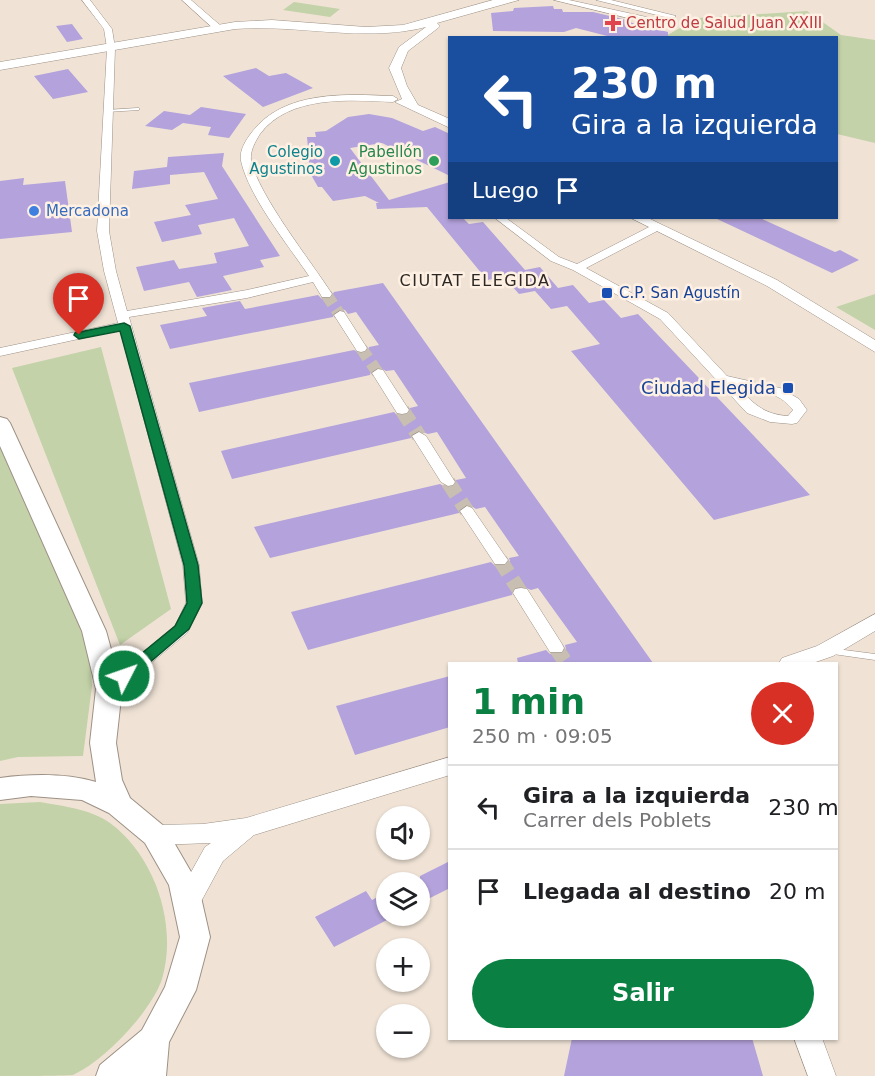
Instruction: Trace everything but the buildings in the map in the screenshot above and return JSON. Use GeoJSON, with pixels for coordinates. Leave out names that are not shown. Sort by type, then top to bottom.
{"type":"FeatureCollection","features":[{"type":"Feature","properties":{"kind":"main road"},"geometry":{"type":"LineString","coordinates":[[0,423],[94,631],[110,688],[103,743],[108,780],[119,805]]}},
{"type":"Feature","properties":{"kind":"main road"},"geometry":{"type":"LineString","coordinates":[[0,789],[31,785],[86,790],[119,805],[155,835],[183,884],[195,937],[180,990],[153,1040],[112,1076]]}},
{"type":"Feature","properties":{"kind":"main road"},"geometry":{"type":"LineString","coordinates":[[150,1076],[153,1040]]}},
{"type":"Feature","properties":{"kind":"street"},"geometry":{"type":"LineString","coordinates":[[86,0],[108,29],[111,48],[103,231],[123,321],[191,565],[194,603],[181,629],[110,688]]}},
{"type":"Feature","properties":{"kind":"street"},"geometry":{"type":"LineString","coordinates":[[186,0],[218,28]]}},
{"type":"Feature","properties":{"kind":"street"},"geometry":{"type":"LineString","coordinates":[[403,49],[440,21],[488,0]]}},
{"type":"Feature","properties":{"kind":"street"},"geometry":{"type":"LineString","coordinates":[[1,66],[218,28],[270,24],[386,30],[426,24],[496,1],[514,0]]}},
{"type":"Feature","properties":{"kind":"street"},"geometry":{"type":"LineString","coordinates":[[558,0],[661,23],[672,16],[600,0]]}},
{"type":"Feature","properties":{"kind":"street"},"geometry":{"type":"LineString","coordinates":[[386,30],[404,43],[394,69],[413,107]]}},
{"type":"Feature","properties":{"kind":"street"},"geometry":{"type":"LineString","coordinates":[[393,99],[401,86]]}},
{"type":"Feature","properties":{"kind":"street"},"geometry":{"type":"LineString","coordinates":[[326,294],[261,191],[247,162],[246,151],[254,134],[269,120],[293,106],[324,98],[393,99],[448,123]]}},
{"type":"Feature","properties":{"kind":"street"},"geometry":{"type":"LineString","coordinates":[[501,219],[555,259],[578,268],[664,316],[701,354],[720,378],[752,410],[775,419],[792,420],[800,410],[794,399],[720,378]]}},
{"type":"Feature","properties":{"kind":"street"},"geometry":{"type":"LineString","coordinates":[[640,219],[772,283],[875,347]]}},
{"type":"Feature","properties":{"kind":"street"},"geometry":{"type":"LineString","coordinates":[[578,268],[657,227]]}},
{"type":"Feature","properties":{"kind":"street"},"geometry":{"type":"LineString","coordinates":[[0,352],[198,303],[316,278]]}},
{"type":"Feature","properties":{"kind":"street"},"geometry":{"type":"LineString","coordinates":[[340,315],[362,348]]}},
{"type":"Feature","properties":{"kind":"street"},"geometry":{"type":"LineString","coordinates":[[378,373],[402,410]]}},
{"type":"Feature","properties":{"kind":"street"},"geometry":{"type":"LineString","coordinates":[[419,436],[448,482]]}},
{"type":"Feature","properties":{"kind":"street"},"geometry":{"type":"LineString","coordinates":[[467,511],[500,560]]}},
{"type":"Feature","properties":{"kind":"street"},"geometry":{"type":"LineString","coordinates":[[521,593],[556,648]]}},
{"type":"Feature","properties":{"kind":"street"},"geometry":{"type":"LineString","coordinates":[[793,662],[825,651],[875,621]]}},
{"type":"Feature","properties":{"kind":"street"},"geometry":{"type":"LineString","coordinates":[[155,835],[203,834],[246,828],[448,767]]}},
{"type":"Feature","properties":{"kind":"street"},"geometry":{"type":"LineString","coordinates":[[188,901],[214,854],[246,828]]}},
{"type":"Feature","properties":{"kind":"street"},"geometry":{"type":"LineString","coordinates":[[809,1040],[822,1076]]}},
{"type":"Feature","properties":{"kind":"lane"},"geometry":{"type":"LineString","coordinates":[[107,111],[136,109]]}},
{"type":"Feature","properties":{"kind":"lane"},"geometry":{"type":"LineString","coordinates":[[825,651],[875,657]]}},
{"type":"Feature","properties":{"kind":"green space"},"geometry":{"type":"Polygon","coordinates":[[[294,2],[340,9],[330,17],[283,10],[294,2]]]}},
{"type":"Feature","properties":{"kind":"green space"},"geometry":{"type":"Polygon","coordinates":[[[807,11],[841,35],[875,40],[875,143],[838,134],[838,36],[666,36],[698,18],[807,11]]]}},
{"type":"Feature","properties":{"kind":"green space"},"geometry":{"type":"Polygon","coordinates":[[[875,294],[875,330],[836,307],[875,294]]]}},
{"type":"Feature","properties":{"kind":"green space"},"geometry":{"type":"Polygon","coordinates":[[[101,347],[171,609],[120,645],[12,368],[101,347]]]}},
{"type":"Feature","properties":{"kind":"green space"},"geometry":{"type":"Polygon","coordinates":[[[0,446],[90,656],[92,686],[83,756],[18,757],[0,761],[0,446]]]}},
{"type":"Feature","properties":{"kind":"green space"},"geometry":{"type":"Polygon","coordinates":[[[40,802],[94,814],[110,823],[126,837],[139,854],[159,893],[167,936],[166,958],[162,979],[148,1006],[125,1034],[98,1059],[73,1075],[0,1076],[0,804],[40,802]]]}},
{"type":"Feature","properties":{"kind":"tunnel"},"geometry":{"type":"LineString","coordinates":[[326,294],[340,315]]}},
{"type":"Feature","properties":{"kind":"tunnel"},"geometry":{"type":"LineString","coordinates":[[361,348],[378,373]]}},
{"type":"Feature","properties":{"kind":"tunnel"},"geometry":{"type":"LineString","coordinates":[[402,410],[419,436]]}},
{"type":"Feature","properties":{"kind":"tunnel"},"geometry":{"type":"LineString","coordinates":[[448,482],[467,511]]}},
{"type":"Feature","properties":{"kind":"tunnel"},"geometry":{"type":"LineString","coordinates":[[500,560],[521,593]]}},
{"type":"Feature","properties":{"kind":"tunnel"},"geometry":{"type":"LineString","coordinates":[[556,648],[565,662]]}},
{"type":"Feature","properties":{"kind":"place","name":"Centro de Salud Juan XXIII"},"geometry":{"type":"Point","coordinates":[613,23]}},
{"type":"Feature","properties":{"kind":"place","name":"Colegio Agustinos"},"geometry":{"type":"Point","coordinates":[335,161]}},
{"type":"Feature","properties":{"kind":"place","name":"Pabellón Agustinos"},"geometry":{"type":"Point","coordinates":[434,161]}},
{"type":"Feature","properties":{"kind":"place","name":"Mercadona"},"geometry":{"type":"Point","coordinates":[34,211]}},
{"type":"Feature","properties":{"kind":"place","name":"C.P. San Agustín"},"geometry":{"type":"Point","coordinates":[607,293]}},
{"type":"Feature","properties":{"kind":"place","name":"Ciudad Elegida"},"geometry":{"type":"Point","coordinates":[788,388]}},
{"type":"Feature","properties":{"kind":"district","name":"CIUTAT ELEGIDA"},"geometry":{"type":"Point","coordinates":[475,280]}},
{"type":"Feature","properties":{"kind":"route"},"geometry":{"type":"LineString","coordinates":[[79,335],[124,326],[191,565],[194,603],[181,629],[124,676]]}}]}
